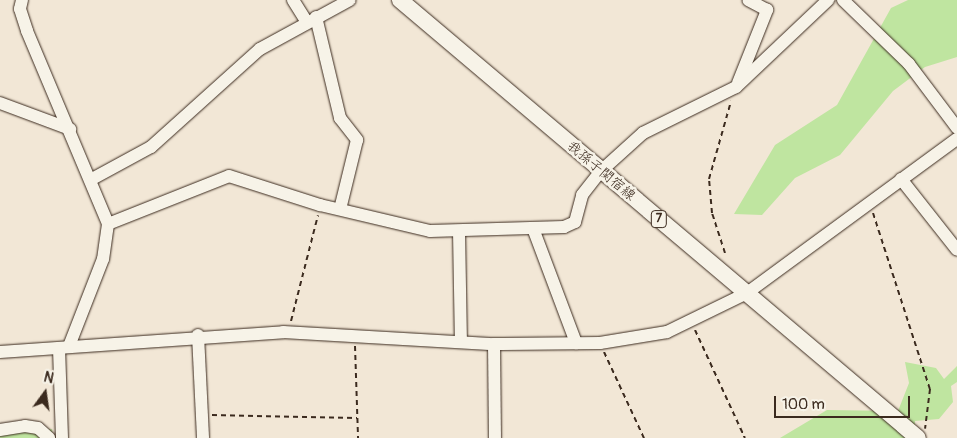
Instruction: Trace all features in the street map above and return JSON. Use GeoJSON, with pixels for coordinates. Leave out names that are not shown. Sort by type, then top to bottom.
{"type":"FeatureCollection","features":[{"type":"Feature","properties":{"kind":"main road","name":"我孫子関宿線"},"geometry":{"type":"LineString","coordinates":[[400,0],[601,171],[921,436]]}},
{"type":"Feature","properties":{"kind":"street"},"geometry":{"type":"LineString","coordinates":[[22,0],[20,9],[27,31],[92,179],[108,224],[103,259],[64,347],[62,438]]}},
{"type":"Feature","properties":{"kind":"street"},"geometry":{"type":"LineString","coordinates":[[293,0],[312,20],[340,118],[357,140],[340,209]]}},
{"type":"Feature","properties":{"kind":"street"},"geometry":{"type":"LineString","coordinates":[[92,179],[151,147],[232,69],[312,20],[350,0]]}},
{"type":"Feature","properties":{"kind":"street"},"geometry":{"type":"LineString","coordinates":[[736,87],[770,5],[748,0]]}},
{"type":"Feature","properties":{"kind":"street"},"geometry":{"type":"LineString","coordinates":[[108,224],[229,176],[320,205],[430,231],[534,231],[575,222],[582,195],[601,171],[643,134],[736,87],[828,0]]}},
{"type":"Feature","properties":{"kind":"street"},"geometry":{"type":"LineString","coordinates":[[844,0],[909,64],[957,128]]}},
{"type":"Feature","properties":{"kind":"street"},"geometry":{"type":"LineString","coordinates":[[0,103],[70,129]]}},
{"type":"Feature","properties":{"kind":"street"},"geometry":{"type":"LineString","coordinates":[[0,352],[198,335],[288,332],[494,344],[600,343],[692,324],[747,293],[957,139]]}},
{"type":"Feature","properties":{"kind":"street"},"geometry":{"type":"LineString","coordinates":[[901,179],[957,250]]}},
{"type":"Feature","properties":{"kind":"street"},"geometry":{"type":"LineString","coordinates":[[459,231],[462,342]]}},
{"type":"Feature","properties":{"kind":"street"},"geometry":{"type":"LineString","coordinates":[[534,231],[576,343]]}},
{"type":"Feature","properties":{"kind":"street"},"geometry":{"type":"LineString","coordinates":[[198,335],[203,438]]}},
{"type":"Feature","properties":{"kind":"street"},"geometry":{"type":"LineString","coordinates":[[494,344],[495,438]]}},
{"type":"Feature","properties":{"kind":"street"},"geometry":{"type":"LineString","coordinates":[[0,430],[25,426],[38,428],[48,438]]}},
{"type":"Feature","properties":{"kind":"path"},"geometry":{"type":"LineString","coordinates":[[725,253],[712,213],[709,179],[736,87]]}},
{"type":"Feature","properties":{"kind":"path"},"geometry":{"type":"LineString","coordinates":[[870,201],[930,388],[921,436]]}},
{"type":"Feature","properties":{"kind":"path"},"geometry":{"type":"LineString","coordinates":[[288,332],[320,205]]}},
{"type":"Feature","properties":{"kind":"path"},"geometry":{"type":"LineString","coordinates":[[692,324],[745,438]]}},
{"type":"Feature","properties":{"kind":"path"},"geometry":{"type":"LineString","coordinates":[[354,336],[358,438]]}},
{"type":"Feature","properties":{"kind":"path"},"geometry":{"type":"LineString","coordinates":[[600,343],[644,438]]}},
{"type":"Feature","properties":{"kind":"path"},"geometry":{"type":"LineString","coordinates":[[202,414],[357,418]]}},
{"type":"Feature","properties":{"kind":"green space"},"geometry":{"type":"Polygon","coordinates":[[[908,0],[957,0],[957,57],[925,67],[893,91],[840,155],[795,178],[762,215],[734,214],[775,145],[837,105],[891,8],[908,0]]]}},
{"type":"Feature","properties":{"kind":"green space"},"geometry":{"type":"Polygon","coordinates":[[[905,362],[936,368],[944,379],[957,366],[957,382],[951,386],[953,402],[939,419],[915,421],[915,438],[780,438],[827,410],[898,411],[909,383],[905,362]]]}},
{"type":"Feature","properties":{"kind":"green space"},"geometry":{"type":"Polygon","coordinates":[[[52,429],[53,438],[0,438],[0,434],[52,429]]]}}]}
